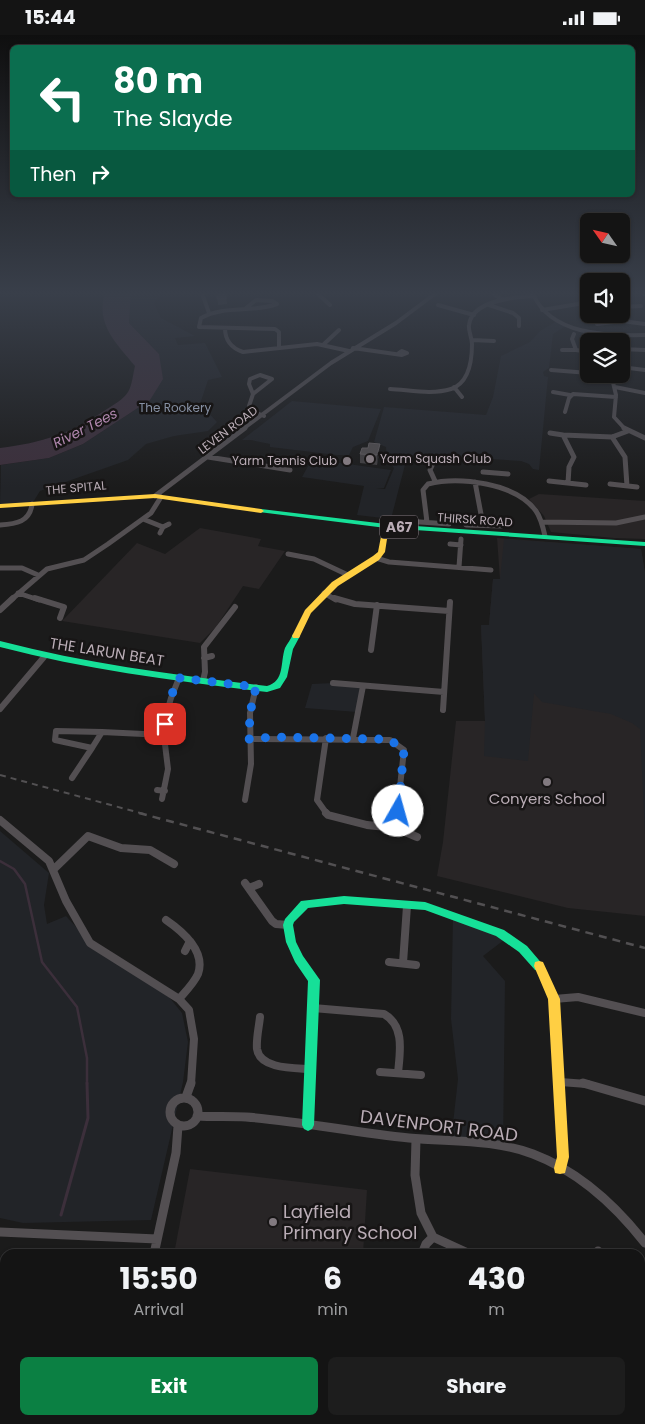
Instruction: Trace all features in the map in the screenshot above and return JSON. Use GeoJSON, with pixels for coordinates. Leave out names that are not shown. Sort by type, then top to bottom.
{"type":"FeatureCollection","features":[{"type":"Feature","properties":{"kind":"street","name":"LEVEN ROAD"},"geometry":{"type":"LineString","coordinates":[[0,609],[47,569],[84,560],[143,519],[151,513],[158,496],[341,358]]}},
{"type":"Feature","properties":{"kind":"street"},"geometry":{"type":"LineString","coordinates":[[388,384],[390,386],[389,392],[454,387],[465,379],[469,370],[470,358]]}},
{"type":"Feature","properties":{"kind":"street"},"geometry":{"type":"LineString","coordinates":[[630,368],[645,370]]}},
{"type":"Feature","properties":{"kind":"street"},"geometry":{"type":"LineString","coordinates":[[551,370],[580,372]]}},
{"type":"Feature","properties":{"kind":"street"},"geometry":{"type":"LineString","coordinates":[[253,394],[249,384],[250,379],[260,375],[272,379],[253,394],[249,406],[252,411],[264,416]]}},
{"type":"Feature","properties":{"kind":"street"},"geometry":{"type":"LineString","coordinates":[[614,383],[617,405],[614,417],[628,431],[645,438]]}},
{"type":"Feature","properties":{"kind":"street"},"geometry":{"type":"LineString","coordinates":[[454,387],[462,398],[468,398]]}},
{"type":"Feature","properties":{"kind":"street"},"geometry":{"type":"LineString","coordinates":[[615,387],[645,393]]}},
{"type":"Feature","properties":{"kind":"street"},"geometry":{"type":"LineString","coordinates":[[553,392],[570,395],[616,397]]}},
{"type":"Feature","properties":{"kind":"street"},"geometry":{"type":"LineString","coordinates":[[565,412],[570,395]]}},
{"type":"Feature","properties":{"kind":"street"},"geometry":{"type":"LineString","coordinates":[[566,406],[573,407]]}},
{"type":"Feature","properties":{"kind":"street"},"geometry":{"type":"LineString","coordinates":[[550,433],[612,437],[628,431]]}},
{"type":"Feature","properties":{"kind":"street"},"geometry":{"type":"LineString","coordinates":[[563,435],[574,457],[569,467],[568,483]]}},
{"type":"Feature","properties":{"kind":"street"},"geometry":{"type":"LineString","coordinates":[[612,437],[625,457],[627,486]]}},
{"type":"Feature","properties":{"kind":"street"},"geometry":{"type":"LineString","coordinates":[[208,457],[290,470]]}},
{"type":"Feature","properties":{"kind":"street"},"geometry":{"type":"LineString","coordinates":[[434,461],[430,470],[435,481]]}},
{"type":"Feature","properties":{"kind":"street"},"geometry":{"type":"LineString","coordinates":[[422,468],[430,470]]}},
{"type":"Feature","properties":{"kind":"street"},"geometry":{"type":"LineString","coordinates":[[483,472],[508,474]]}},
{"type":"Feature","properties":{"kind":"street"},"geometry":{"type":"LineString","coordinates":[[496,473],[497,486]]}},
{"type":"Feature","properties":{"kind":"street"},"geometry":{"type":"LineString","coordinates":[[427,522],[422,488],[435,481],[475,482],[497,486],[524,499],[542,521],[545,536]]}},
{"type":"Feature","properties":{"kind":"street"},"geometry":{"type":"LineString","coordinates":[[549,481],[586,485]]}},
{"type":"Feature","properties":{"kind":"street"},"geometry":{"type":"LineString","coordinates":[[475,482],[475,495],[482,511],[483,525]]}},
{"type":"Feature","properties":{"kind":"street"},"geometry":{"type":"LineString","coordinates":[[610,484],[637,487]]}},
{"type":"Feature","properties":{"kind":"street","name":"THE SPITAL"},"geometry":{"type":"LineString","coordinates":[[0,506],[158,496]]}},
{"type":"Feature","properties":{"kind":"street","name":"THIRSK ROAD"},"geometry":{"type":"LineString","coordinates":[[158,496],[258,511],[645,543]]}},
{"type":"Feature","properties":{"kind":"street"},"geometry":{"type":"LineString","coordinates":[[0,525],[18,524],[29,517],[32,512],[32,504]]}},
{"type":"Feature","properties":{"kind":"street"},"geometry":{"type":"LineString","coordinates":[[542,521],[616,523],[645,517]]}},
{"type":"Feature","properties":{"kind":"street"},"geometry":{"type":"LineString","coordinates":[[143,519],[163,527]]}},
{"type":"Feature","properties":{"kind":"street"},"geometry":{"type":"LineString","coordinates":[[449,524],[427,522],[389,523],[381,552],[376,558],[389,562],[492,570]]}},
{"type":"Feature","properties":{"kind":"street"},"geometry":{"type":"LineString","coordinates":[[160,533],[163,527],[169,524]]}},
{"type":"Feature","properties":{"kind":"street"},"geometry":{"type":"LineString","coordinates":[[466,525],[502,526]]}},
{"type":"Feature","properties":{"kind":"street"},"geometry":{"type":"LineString","coordinates":[[450,544],[461,542],[459,567]]}},
{"type":"Feature","properties":{"kind":"street"},"geometry":{"type":"LineString","coordinates":[[288,554],[314,559],[348,575]]}},
{"type":"Feature","properties":{"kind":"street","name":"THE LARUN BEAT"},"geometry":{"type":"LineString","coordinates":[[0,644],[44,657],[87,665],[267,689],[280,683],[283,677],[288,649],[308,612],[324,593],[348,575],[376,558]]}},
{"type":"Feature","properties":{"kind":"street"},"geometry":{"type":"LineString","coordinates":[[0,568],[22,568],[38,575]]}},
{"type":"Feature","properties":{"kind":"street"},"geometry":{"type":"LineString","coordinates":[[18,593],[64,607],[60,618]]}},
{"type":"Feature","properties":{"kind":"street"},"geometry":{"type":"LineString","coordinates":[[324,593],[337,600],[355,604],[449,611]]}},
{"type":"Feature","properties":{"kind":"street"},"geometry":{"type":"LineString","coordinates":[[443,710],[450,602]]}},
{"type":"Feature","properties":{"kind":"street"},"geometry":{"type":"LineString","coordinates":[[371,649],[377,605]]}},
{"type":"Feature","properties":{"kind":"street"},"geometry":{"type":"LineString","coordinates":[[203,681],[205,672],[204,647],[234,611]]}},
{"type":"Feature","properties":{"kind":"street"},"geometry":{"type":"LineString","coordinates":[[204,658],[212,656]]}},
{"type":"Feature","properties":{"kind":"street"},"geometry":{"type":"LineString","coordinates":[[0,709],[44,657]]}},
{"type":"Feature","properties":{"kind":"street"},"geometry":{"type":"LineString","coordinates":[[162,799],[167,783],[167,749],[164,735],[166,713],[173,691],[180,678]]}},
{"type":"Feature","properties":{"kind":"street"},"geometry":{"type":"LineString","coordinates":[[333,683],[444,692]]}},
{"type":"Feature","properties":{"kind":"street"},"geometry":{"type":"LineString","coordinates":[[353,738],[363,686]]}},
{"type":"Feature","properties":{"kind":"street"},"geometry":{"type":"LineString","coordinates":[[245,800],[250,764],[250,713],[256,687]]}},
{"type":"Feature","properties":{"kind":"street"},"geometry":{"type":"LineString","coordinates":[[92,748],[55,740],[56,731],[103,731],[164,735]]}},
{"type":"Feature","properties":{"kind":"street"},"geometry":{"type":"LineString","coordinates":[[72,778],[103,731]]}},
{"type":"Feature","properties":{"kind":"street"},"geometry":{"type":"LineString","coordinates":[[326,738],[317,800],[328,815],[367,825],[396,827],[404,833],[417,837]]}},
{"type":"Feature","properties":{"kind":"street"},"geometry":{"type":"LineString","coordinates":[[249,739],[353,738],[390,740],[404,750],[396,827]]}},
{"type":"Feature","properties":{"kind":"street"},"geometry":{"type":"LineString","coordinates":[[156,790],[165,791]]}},
{"type":"Feature","properties":{"kind":"street"},"geometry":{"type":"LineString","coordinates":[[0,820],[49,861],[66,901],[90,943],[179,999],[189,1010],[194,1039],[191,1083],[186,1097]]}},
{"type":"Feature","properties":{"kind":"street"},"geometry":{"type":"LineString","coordinates":[[53,870],[88,836],[121,848],[150,850],[174,864]]}},
{"type":"Feature","properties":{"kind":"street"},"geometry":{"type":"LineString","coordinates":[[259,884],[247,885],[272,921],[276,924],[288,925]]}},
{"type":"Feature","properties":{"kind":"street"},"geometry":{"type":"LineString","coordinates":[[308,1125],[314,980],[299,959],[291,941],[288,925],[297,910],[320,901],[344,900],[425,906],[486,927],[508,937],[524,949],[540,967],[554,999],[563,1157],[560,1168]]}},
{"type":"Feature","properties":{"kind":"street"},"geometry":{"type":"LineString","coordinates":[[403,963],[407,906]]}},
{"type":"Feature","properties":{"kind":"street"},"geometry":{"type":"LineString","coordinates":[[166,920],[186,935],[200,957],[201,967],[193,983],[179,999]]}},
{"type":"Feature","properties":{"kind":"street"},"geometry":{"type":"LineString","coordinates":[[185,951],[190,941]]}},
{"type":"Feature","properties":{"kind":"street"},"geometry":{"type":"LineString","coordinates":[[389,962],[416,965]]}},
{"type":"Feature","properties":{"kind":"street"},"geometry":{"type":"LineString","coordinates":[[554,999],[578,997],[645,1013]]}},
{"type":"Feature","properties":{"kind":"street"},"geometry":{"type":"LineString","coordinates":[[313,1007],[384,1014],[392,1017],[397,1023],[399,1033],[398,1073]]}},
{"type":"Feature","properties":{"kind":"street"},"geometry":{"type":"LineString","coordinates":[[260,1017],[257,1051],[260,1056],[278,1067],[309,1069]]}},
{"type":"Feature","properties":{"kind":"street"},"geometry":{"type":"LineString","coordinates":[[380,1072],[421,1075]]}},
{"type":"Feature","properties":{"kind":"street"},"geometry":{"type":"LineString","coordinates":[[560,1082],[583,1083],[645,1101]]}},
{"type":"Feature","properties":{"kind":"street"},"geometry":{"type":"LineString","coordinates":[[186,1097],[196,1103],[197,1116],[189,1125],[178,1126],[170,1119],[170,1112],[175,1101],[186,1097]]}},
{"type":"Feature","properties":{"kind":"street","name":"DAVENPORT ROAD"},"geometry":{"type":"LineString","coordinates":[[197,1116],[247,1117],[416,1139],[459,1142],[532,1154],[560,1168],[604,1199],[627,1221],[645,1243]]}},
{"type":"Feature","properties":{"kind":"street"},"geometry":{"type":"LineString","coordinates":[[155,1249],[176,1153],[178,1126]]}},
{"type":"Feature","properties":{"kind":"street"},"geometry":{"type":"LineString","coordinates":[[416,1139],[415,1175],[421,1213],[433,1237],[459,1249]]}},
{"type":"Feature","properties":{"kind":"street"},"geometry":{"type":"LineString","coordinates":[[0,1232],[157,1239]]}},
{"type":"Feature","properties":{"kind":"street"},"geometry":{"type":"LineString","coordinates":[[424,1249],[433,1237]]}},
{"type":"Feature","properties":{"kind":"shaded area"},"geometry":{"type":"Polygon","coordinates":[[[539,494],[645,501],[645,539],[551,532],[544,516],[529,499],[539,494]]]}},
{"type":"Feature","properties":{"kind":"shaded area"},"geometry":{"type":"Polygon","coordinates":[[[200,528],[261,539],[258,546],[285,551],[259,589],[243,586],[216,627],[200,643],[62,621],[137,543],[165,554],[200,528]]]}},
{"type":"Feature","properties":{"kind":"shaded area","name":"Conyers School"},"geometry":{"type":"Polygon","coordinates":[[[497,538],[641,549],[645,573],[645,916],[568,908],[437,876],[443,842],[456,721],[485,721],[481,625],[489,625],[493,579],[500,579],[497,538]]]}},
{"type":"Feature","properties":{"kind":"shaded area","name":"Layfield Primary School"},"geometry":{"type":"Polygon","coordinates":[[[190,1169],[367,1190],[363,1249],[175,1249],[190,1169]]]}},
{"type":"Feature","properties":{"kind":"green space","name":"The Rookery"},"geometry":{"type":"Polygon","coordinates":[[[158,358],[212,358],[222,377],[208,380],[200,404],[217,422],[208,431],[174,436],[146,444],[128,460],[40,491],[32,504],[0,504],[1,465],[49,458],[83,444],[150,400],[158,358]]]}},
{"type":"Feature","properties":{"kind":"green space"},"geometry":{"type":"Polygon","coordinates":[[[501,358],[550,358],[549,368],[543,372],[544,376],[548,377],[539,470],[533,469],[529,464],[521,461],[416,454],[407,457],[391,519],[357,515],[364,486],[302,477],[312,459],[391,470],[384,488],[376,488],[385,489],[394,468],[387,460],[386,447],[374,442],[384,407],[486,415],[493,397],[501,358]]]}},
{"type":"Feature","properties":{"kind":"green space"},"geometry":{"type":"Polygon","coordinates":[[[292,401],[381,409],[368,441],[353,447],[349,455],[270,447],[270,444],[242,440],[292,401]]]}},
{"type":"Feature","properties":{"kind":"green space"},"geometry":{"type":"Polygon","coordinates":[[[504,539],[641,549],[645,573],[645,834],[640,729],[632,723],[611,714],[542,702],[534,693],[528,761],[484,756],[485,722],[481,625],[489,625],[493,579],[500,579],[504,539]]]}},
{"type":"Feature","properties":{"kind":"green space"},"geometry":{"type":"Polygon","coordinates":[[[333,683],[363,686],[357,712],[305,708],[312,684],[333,683]]]}},
{"type":"Feature","properties":{"kind":"green space"},"geometry":{"type":"Polygon","coordinates":[[[0,831],[49,873],[44,905],[47,924],[66,916],[87,939],[169,997],[182,1013],[188,1042],[183,1082],[151,1220],[23,1223],[0,1218],[0,831]]]}},
{"type":"Feature","properties":{"kind":"green space"},"geometry":{"type":"Polygon","coordinates":[[[453,916],[508,937],[483,956],[505,981],[503,1148],[451,1141],[458,1079],[451,1019],[453,916]]]}},
{"type":"Feature","properties":{"kind":"water","name":"River Tees"},"geometry":{"type":"Polygon","coordinates":[[[128,358],[160,358],[163,379],[150,400],[83,444],[49,458],[0,465],[0,448],[56,436],[81,425],[115,404],[128,392],[135,366],[128,358]]]}},
{"type":"Feature","properties":{"kind":"building"},"geometry":{"type":"Polygon","coordinates":[[[369,443],[380,444],[377,455],[360,454],[362,448],[368,448],[369,443]]]}},
{"type":"Feature","properties":{"kind":"waterway"},"geometry":{"type":"LineString","coordinates":[[0,861],[14,869],[25,884],[42,962],[77,1007],[87,1058],[87,1083]]}},
{"type":"Feature","properties":{"kind":"waterway"},"geometry":{"type":"LineString","coordinates":[[61,1215],[88,1118],[87,1083]]}},
{"type":"Feature","properties":{"kind":"railway"},"geometry":{"type":"LineString","coordinates":[[0,775],[144,814]]}},
{"type":"Feature","properties":{"kind":"railway"},"geometry":{"type":"LineString","coordinates":[[139,813],[645,948]]}},
{"type":"Feature","properties":{"kind":"traffic: fast"},"geometry":{"type":"LineString","coordinates":[[261,511],[386,526],[645,544]]}},
{"type":"Feature","properties":{"kind":"traffic: fast"},"geometry":{"type":"LineString","coordinates":[[0,644],[33,653],[99,666],[166,677],[267,689],[277,686],[283,677],[289,649],[296,636]]}},
{"type":"Feature","properties":{"kind":"traffic: fast"},"geometry":{"type":"LineString","coordinates":[[308,1125],[314,980],[299,959],[291,942],[288,925],[290,919],[305,904],[344,900],[425,906],[500,933],[523,949],[539,966]]}},
{"type":"Feature","properties":{"kind":"traffic: slow"},"geometry":{"type":"LineString","coordinates":[[0,506],[155,496],[261,511]]}},
{"type":"Feature","properties":{"kind":"traffic: slow"},"geometry":{"type":"LineString","coordinates":[[296,636],[308,612],[335,584],[376,558],[381,552],[386,526]]}},
{"type":"Feature","properties":{"kind":"traffic: slow"},"geometry":{"type":"LineString","coordinates":[[539,966],[554,999],[563,1157],[560,1168]]}},
{"type":"Feature","properties":{"kind":"place","name":"Yarm Squash Club"},"geometry":{"type":"Point","coordinates":[370,459]}},
{"type":"Feature","properties":{"kind":"place","name":"Yarm Tennis Club"},"geometry":{"type":"Point","coordinates":[347,461]}},
{"type":"Feature","properties":{"kind":"place","name":"Conyers School"},"geometry":{"type":"Point","coordinates":[547,782]}},
{"type":"Feature","properties":{"kind":"place","name":"Layfield Primary School"},"geometry":{"type":"Point","coordinates":[273,1222]}},
{"type":"Feature","properties":{"kind":"route"},"geometry":{"type":"LineString","coordinates":[[165,724],[166,713],[173,691],[180,678],[256,687],[250,713],[249,739],[274,737],[353,738],[390,740],[398,744],[404,750],[404,763],[398,811]]}}]}
